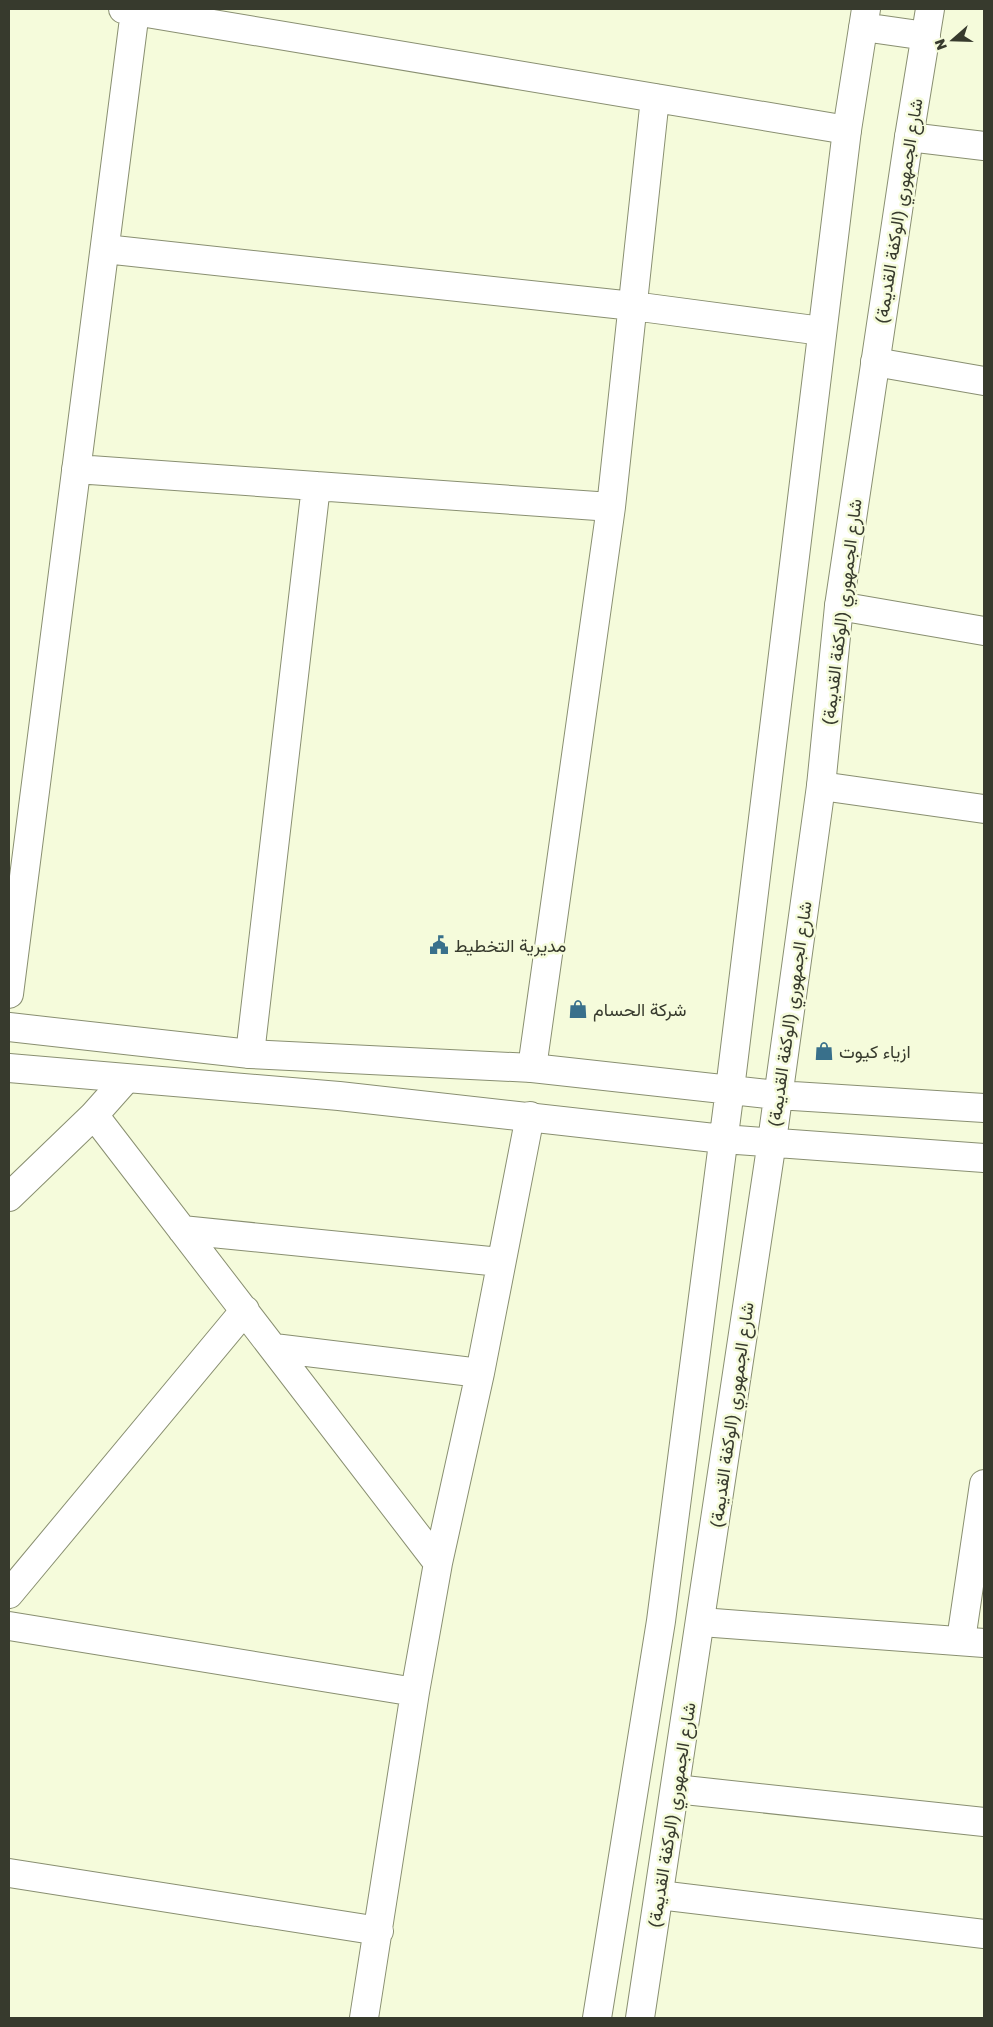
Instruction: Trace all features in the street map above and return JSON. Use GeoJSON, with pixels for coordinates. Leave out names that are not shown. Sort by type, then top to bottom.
{"type":"FeatureCollection","features":[{"type":"Feature","properties":{"kind":"street","name":"شارع الجمهوري (الوكفة القديمة)"},"geometry":{"type":"LineString","coordinates":[[640,2018],[772,1142],[821,786],[839,606],[930,9]]}},
{"type":"Feature","properties":{"kind":"street"},"geometry":{"type":"LineString","coordinates":[[9,994],[105,249],[129,10],[847,130]]}},
{"type":"Feature","properties":{"kind":"street"},"geometry":{"type":"LineString","coordinates":[[597,2018],[661,1621],[730,1090],[847,130],[865,18],[926,36]]}},
{"type":"Feature","properties":{"kind":"street"},"geometry":{"type":"LineString","coordinates":[[532,1068],[611,507],[655,98]]}},
{"type":"Feature","properties":{"kind":"street"},"geometry":{"type":"LineString","coordinates":[[909,137],[984,146]]}},
{"type":"Feature","properties":{"kind":"street"},"geometry":{"type":"LineString","coordinates":[[105,249],[633,306],[822,331]]}},
{"type":"Feature","properties":{"kind":"street"},"geometry":{"type":"LineString","coordinates":[[875,362],[984,381]]}},
{"type":"Feature","properties":{"kind":"street"},"geometry":{"type":"LineString","coordinates":[[76,469],[611,507]]}},
{"type":"Feature","properties":{"kind":"street"},"geometry":{"type":"LineString","coordinates":[[250,1054],[316,486]]}},
{"type":"Feature","properties":{"kind":"street"},"geometry":{"type":"LineString","coordinates":[[839,606],[984,631]]}},
{"type":"Feature","properties":{"kind":"street"},"geometry":{"type":"LineString","coordinates":[[821,786],[984,809]]}},
{"type":"Feature","properties":{"kind":"street"},"geometry":{"type":"LineString","coordinates":[[9,1027],[250,1054],[532,1068],[777,1095],[984,1108]]}},
{"type":"Feature","properties":{"kind":"street"},"geometry":{"type":"LineString","coordinates":[[9,1068],[126,1080],[339,1096],[723,1139],[984,1158]]}},
{"type":"Feature","properties":{"kind":"street"},"geometry":{"type":"LineString","coordinates":[[9,1197],[94,1115],[126,1080]]}},
{"type":"Feature","properties":{"kind":"street"},"geometry":{"type":"LineString","coordinates":[[94,1115],[438,1563]]}},
{"type":"Feature","properties":{"kind":"street"},"geometry":{"type":"LineString","coordinates":[[364,2018],[379,1932],[415,1692],[438,1563],[480,1373],[500,1262],[530,1116]]}},
{"type":"Feature","properties":{"kind":"street"},"geometry":{"type":"LineString","coordinates":[[182,1230],[500,1262]]}},
{"type":"Feature","properties":{"kind":"street"},"geometry":{"type":"LineString","coordinates":[[9,1594],[245,1310]]}},
{"type":"Feature","properties":{"kind":"street"},"geometry":{"type":"LineString","coordinates":[[274,1348],[480,1373]]}},
{"type":"Feature","properties":{"kind":"street"},"geometry":{"type":"LineString","coordinates":[[701,1622],[973,1642],[984,1484]]}},
{"type":"Feature","properties":{"kind":"street"},"geometry":{"type":"LineString","coordinates":[[9,1626],[415,1692]]}},
{"type":"Feature","properties":{"kind":"street"},"geometry":{"type":"LineString","coordinates":[[675,1789],[984,1822]]}},
{"type":"Feature","properties":{"kind":"street"},"geometry":{"type":"LineString","coordinates":[[9,1873],[379,1932]]}},
{"type":"Feature","properties":{"kind":"street"},"geometry":{"type":"LineString","coordinates":[[659,1895],[984,1934]]}},
{"type":"Feature","properties":{"kind":"place","name":"مديرية التخطيط"},"geometry":{"type":"Point","coordinates":[439,945]}},
{"type":"Feature","properties":{"kind":"place","name":"شركة الحسام"},"geometry":{"type":"Point","coordinates":[578,1009]}},
{"type":"Feature","properties":{"kind":"place","name":"ازياء كيوت"},"geometry":{"type":"Point","coordinates":[824,1051]}}]}
